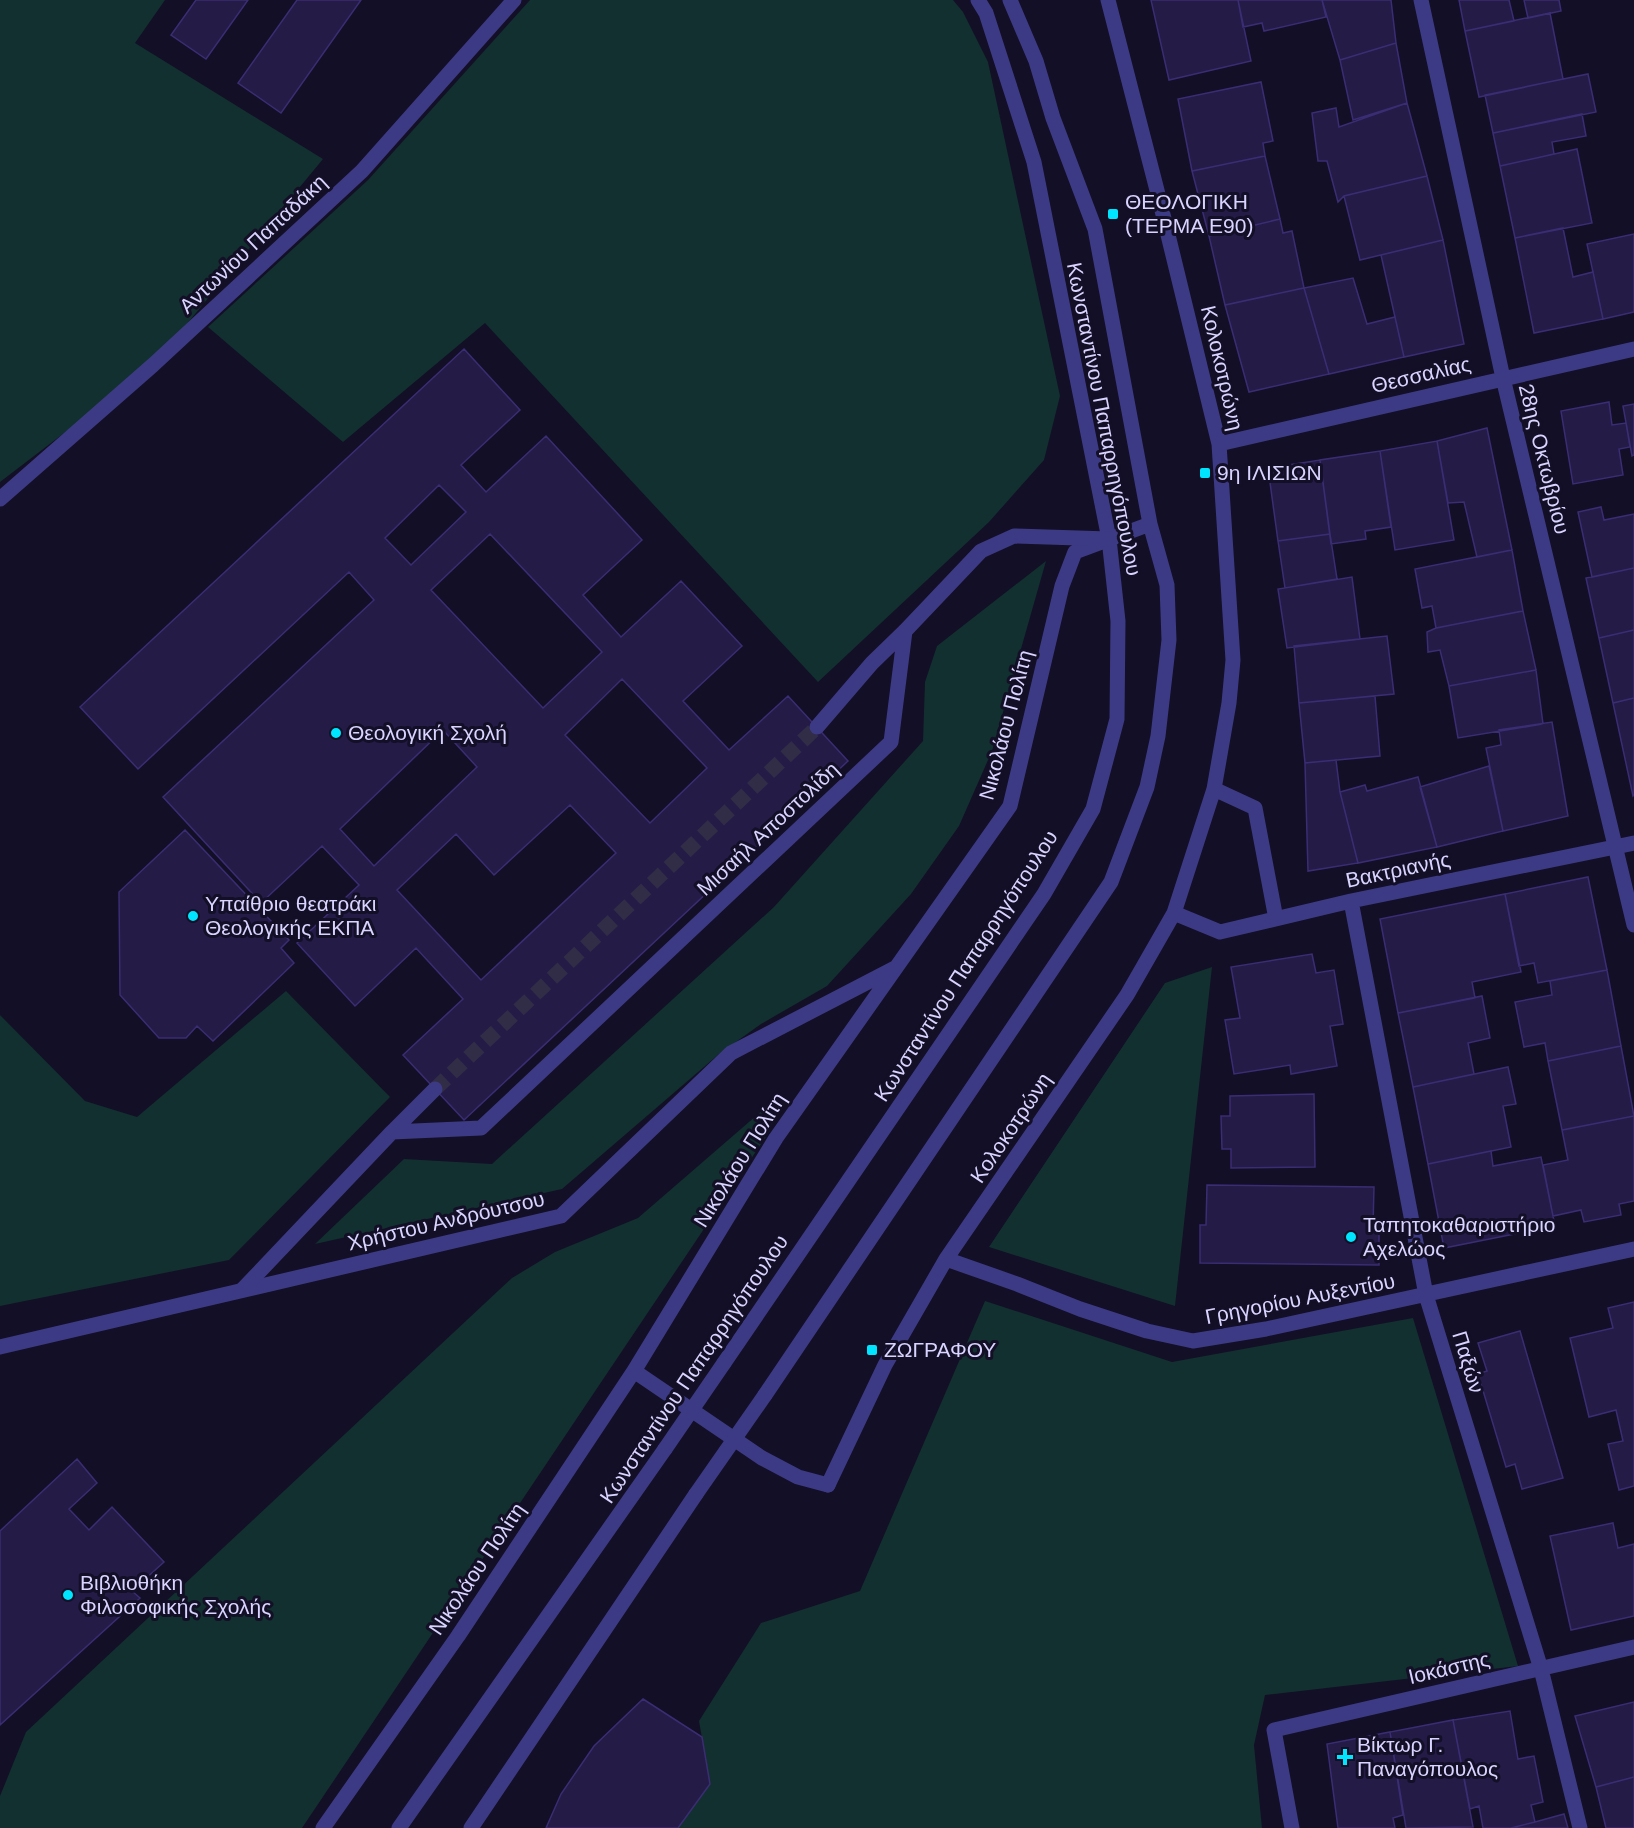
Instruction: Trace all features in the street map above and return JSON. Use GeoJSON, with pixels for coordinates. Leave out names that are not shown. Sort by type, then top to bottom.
{"type":"FeatureCollection","features":[{"type":"Feature","properties":{"kind":"street","name":"Αντωνίου Παπαδάκη"},"geometry":{"type":"LineString","coordinates":[[0,499],[153,365],[362,171],[514,0]]}},
{"type":"Feature","properties":{"kind":"street","name":"Κωνσταντίνου Παπαρρηγόπουλου"},"geometry":{"type":"LineString","coordinates":[[399,1828],[665,1449],[1044,894],[1093,809],[1117,719],[1118,621],[1109,539],[1034,162],[986,13],[978,0]]}},
{"type":"Feature","properties":{"kind":"street","name":"Κωνσταντίνου Παπαρρηγόπουλου"},"geometry":{"type":"LineString","coordinates":[[471,1828],[1111,882],[1148,787],[1164,694],[1169,640],[1167,585],[1150,524],[1095,229],[1053,118],[1036,61],[1010,0]]}},
{"type":"Feature","properties":{"kind":"street","name":"Κολοκοτρώνη"},"geometry":{"type":"LineString","coordinates":[[634,1371],[762,1458],[798,1477],[828,1485],[885,1365],[946,1259],[1127,996],[1174,913],[1214,789],[1229,703],[1233,660],[1219,444],[1108,0]]}},
{"type":"Feature","properties":{"kind":"street","name":"28ης Οκτωβρίου"},"geometry":{"type":"LineString","coordinates":[[1421,0],[1503,378],[1634,925]]}},
{"type":"Feature","properties":{"kind":"street","name":"Θεσσαλίας"},"geometry":{"type":"LineString","coordinates":[[1219,444],[1634,349]]}},
{"type":"Feature","properties":{"kind":"street","name":"Νικολάου Πολίτη"},"geometry":{"type":"LineString","coordinates":[[323,1828],[458,1636],[634,1371],[776,1138],[1010,806],[1065,577],[1075,552],[1150,524]]}},
{"type":"Feature","properties":{"kind":"street"},"geometry":{"type":"LineString","coordinates":[[817,727],[872,663],[981,551],[1014,536],[1109,539]]}},
{"type":"Feature","properties":{"kind":"street","name":"Μισαήλ Αποστολίδη"},"geometry":{"type":"LineString","coordinates":[[392,1131],[481,1128],[891,742],[905,631]]}},
{"type":"Feature","properties":{"kind":"street"},"geometry":{"type":"LineString","coordinates":[[1214,789],[1255,808],[1276,919]]}},
{"type":"Feature","properties":{"kind":"street","name":"Βακτριανής"},"geometry":{"type":"LineString","coordinates":[[1174,913],[1221,932],[1351,901],[1634,843]]}},
{"type":"Feature","properties":{"kind":"street","name":"Παξών"},"geometry":{"type":"LineString","coordinates":[[1351,901],[1426,1295],[1541,1669],[1580,1828]]}},
{"type":"Feature","properties":{"kind":"street","name":"Χρήστου Ανδρόυτσου"},"geometry":{"type":"LineString","coordinates":[[0,1347],[561,1216],[731,1053],[897,967]]}},
{"type":"Feature","properties":{"kind":"street"},"geometry":{"type":"LineString","coordinates":[[243,1289],[392,1131],[435,1089]]}},
{"type":"Feature","properties":{"kind":"street","name":"Γρηγορίου Αυξεντίου"},"geometry":{"type":"LineString","coordinates":[[946,1259],[1080,1309],[1147,1331],[1193,1341],[1266,1329],[1634,1249]]}},
{"type":"Feature","properties":{"kind":"street","name":"Ιοκάστης"},"geometry":{"type":"LineString","coordinates":[[1292,1828],[1274,1730],[1634,1647]]}},
{"type":"Feature","properties":{"kind":"green space"},"geometry":{"type":"Polygon","coordinates":[[[0,0],[165,0],[135,43],[323,159],[153,365],[0,482],[0,0]]]}},
{"type":"Feature","properties":{"kind":"green space"},"geometry":{"type":"Polygon","coordinates":[[[530,0],[953,0],[963,12],[988,62],[1060,396],[1044,460],[989,522],[818,682],[485,323],[343,442],[208,327],[368,180],[530,0]]]}},
{"type":"Feature","properties":{"kind":"green space"},"geometry":{"type":"Polygon","coordinates":[[[1046,561],[992,751],[959,826],[911,894],[827,986],[761,1024],[719,1054],[562,1189],[315,1244],[404,1159],[492,1164],[774,907],[923,741],[925,682],[937,646],[1046,561]]]}},
{"type":"Feature","properties":{"kind":"green space"},"geometry":{"type":"Polygon","coordinates":[[[1212,967],[1175,1306],[989,1247],[1165,983],[1212,967]]]}},
{"type":"Feature","properties":{"kind":"green space"},"geometry":{"type":"Polygon","coordinates":[[[286,991],[390,1097],[229,1260],[0,1306],[0,1015],[85,1101],[137,1117],[286,991]]]}},
{"type":"Feature","properties":{"kind":"green space"},"geometry":{"type":"Polygon","coordinates":[[[778,1097],[771,1129],[302,1828],[0,1828],[0,1796],[26,1732],[512,1278],[555,1252],[638,1218],[778,1097]]]}},
{"type":"Feature","properties":{"kind":"green space"},"geometry":{"type":"Polygon","coordinates":[[[985,1301],[1172,1362],[1413,1318],[1518,1666],[1265,1695],[1254,1745],[1262,1828],[678,1828],[710,1784],[699,1721],[761,1623],[860,1591],[985,1301]]]}},
{"type":"Feature","properties":{"kind":"building"},"geometry":{"type":"Polygon","coordinates":[[[196,0],[248,0],[206,59],[171,35],[196,0]]]}},
{"type":"Feature","properties":{"kind":"building"},"geometry":{"type":"Polygon","coordinates":[[[297,0],[361,0],[281,113],[238,83],[297,0]]]}},
{"type":"Feature","properties":{"kind":"building"},"geometry":{"type":"Polygon","coordinates":[[[1151,0],[1238,0],[1251,61],[1169,80],[1151,0]]]}},
{"type":"Feature","properties":{"kind":"building"},"geometry":{"type":"Polygon","coordinates":[[[1238,0],[1322,0],[1326,17],[1264,31],[1262,23],[1243,27],[1238,0]]]}},
{"type":"Feature","properties":{"kind":"building"},"geometry":{"type":"Polygon","coordinates":[[[1322,0],[1391,0],[1396,43],[1340,60],[1322,0]]]}},
{"type":"Feature","properties":{"kind":"building"},"geometry":{"type":"Polygon","coordinates":[[[1459,0],[1509,0],[1514,21],[1465,31],[1459,0]]]}},
{"type":"Feature","properties":{"kind":"building"},"geometry":{"type":"Polygon","coordinates":[[[1524,0],[1559,0],[1561,11],[1528,18],[1524,0]]]}},
{"type":"Feature","properties":{"kind":"building"},"geometry":{"type":"Polygon","coordinates":[[[1550,13],[1563,79],[1479,97],[1465,31],[1550,13]]]}},
{"type":"Feature","properties":{"kind":"building"},"geometry":{"type":"Polygon","coordinates":[[[1396,43],[1407,103],[1353,120],[1340,60],[1396,43]]]}},
{"type":"Feature","properties":{"kind":"building"},"geometry":{"type":"Polygon","coordinates":[[[1588,74],[1596,112],[1493,133],[1485,95],[1588,74]]]}},
{"type":"Feature","properties":{"kind":"building"},"geometry":{"type":"Polygon","coordinates":[[[1261,82],[1273,141],[1263,143],[1265,156],[1192,171],[1178,99],[1261,82]]]}},
{"type":"Feature","properties":{"kind":"building"},"geometry":{"type":"Polygon","coordinates":[[[1407,103],[1427,176],[1344,196],[1338,202],[1327,161],[1318,161],[1312,113],[1336,108],[1339,127],[1407,103]]]}},
{"type":"Feature","properties":{"kind":"building"},"geometry":{"type":"Polygon","coordinates":[[[1582,114],[1586,136],[1552,142],[1554,154],[1500,166],[1493,133],[1582,114]]]}},
{"type":"Feature","properties":{"kind":"building"},"geometry":{"type":"Polygon","coordinates":[[[1577,149],[1592,223],[1515,238],[1500,166],[1577,149]]]}},
{"type":"Feature","properties":{"kind":"building"},"geometry":{"type":"Polygon","coordinates":[[[1265,156],[1280,219],[1209,236],[1192,171],[1265,156]]]}},
{"type":"Feature","properties":{"kind":"building"},"geometry":{"type":"Polygon","coordinates":[[[1427,176],[1443,240],[1360,260],[1344,196],[1427,176]]]}},
{"type":"Feature","properties":{"kind":"building"},"geometry":{"type":"Polygon","coordinates":[[[1280,219],[1283,233],[1292,231],[1304,288],[1225,305],[1209,236],[1280,219]]]}},
{"type":"Feature","properties":{"kind":"building"},"geometry":{"type":"Polygon","coordinates":[[[1563,228],[1573,277],[1593,272],[1603,319],[1534,333],[1515,238],[1563,228]]]}},
{"type":"Feature","properties":{"kind":"building"},"geometry":{"type":"Polygon","coordinates":[[[1634,234],[1634,312],[1603,319],[1587,244],[1634,234]]]}},
{"type":"Feature","properties":{"kind":"building"},"geometry":{"type":"Polygon","coordinates":[[[1443,240],[1464,344],[1404,357],[1381,255],[1443,240]]]}},
{"type":"Feature","properties":{"kind":"building"},"geometry":{"type":"Polygon","coordinates":[[[1353,278],[1367,324],[1395,317],[1404,357],[1329,374],[1304,288],[1353,278]]]}},
{"type":"Feature","properties":{"kind":"building"},"geometry":{"type":"Polygon","coordinates":[[[1304,288],[1329,374],[1249,392],[1225,305],[1304,288]]]}},
{"type":"Feature","properties":{"kind":"building","name":"Θεολογική Σχολή"},"geometry":{"type":"Polygon","coordinates":[[[464,349],[520,410],[461,465],[486,492],[546,436],[642,540],[583,595],[621,637],[681,581],[742,646],[683,701],[729,750],[788,696],[848,761],[464,1120],[403,1055],[463,999],[416,948],[355,1006],[297,943],[359,885],[322,846],[261,903],[163,797],[374,600],[349,572],[138,769],[80,707],[464,349]],[[439,485],[385,538],[411,565],[466,512],[439,485]],[[490,534],[431,590],[543,708],[602,652],[490,534]],[[622,679],[565,735],[650,823],[707,768],[622,679]],[[443,730],[340,829],[374,866],[477,767],[443,730]],[[570,805],[494,875],[456,834],[397,890],[481,980],[616,853],[570,805]]]}},
{"type":"Feature","properties":{"kind":"building"},"geometry":{"type":"Polygon","coordinates":[[[1609,402],[1612,425],[1626,423],[1630,447],[1619,449],[1623,475],[1573,484],[1561,411],[1609,402]]]}},
{"type":"Feature","properties":{"kind":"building"},"geometry":{"type":"Polygon","coordinates":[[[1634,404],[1634,455],[1632,456],[1623,406],[1634,404]]]}},
{"type":"Feature","properties":{"kind":"building"},"geometry":{"type":"Polygon","coordinates":[[[1487,428],[1512,550],[1477,557],[1464,502],[1448,503],[1437,441],[1487,428]]]}},
{"type":"Feature","properties":{"kind":"building"},"geometry":{"type":"Polygon","coordinates":[[[1437,441],[1454,540],[1395,550],[1380,451],[1437,441]]]}},
{"type":"Feature","properties":{"kind":"building"},"geometry":{"type":"Polygon","coordinates":[[[1380,451],[1391,527],[1365,531],[1366,539],[1331,544],[1320,460],[1380,451]]]}},
{"type":"Feature","properties":{"kind":"building"},"geometry":{"type":"Polygon","coordinates":[[[1320,460],[1330,534],[1278,541],[1268,468],[1320,460]]]}},
{"type":"Feature","properties":{"kind":"building"},"geometry":{"type":"Polygon","coordinates":[[[1601,507],[1604,520],[1634,514],[1634,568],[1592,577],[1578,512],[1601,507]]]}},
{"type":"Feature","properties":{"kind":"building"},"geometry":{"type":"Polygon","coordinates":[[[1330,534],[1337,579],[1285,588],[1278,541],[1330,534]]]}},
{"type":"Feature","properties":{"kind":"building"},"geometry":{"type":"Polygon","coordinates":[[[1512,550],[1523,611],[1436,628],[1432,606],[1422,608],[1415,569],[1512,550]]]}},
{"type":"Feature","properties":{"kind":"building"},"geometry":{"type":"Polygon","coordinates":[[[1634,568],[1634,630],[1599,638],[1586,578],[1634,568]]]}},
{"type":"Feature","properties":{"kind":"building"},"geometry":{"type":"Polygon","coordinates":[[[1352,577],[1360,639],[1287,648],[1278,589],[1352,577]]]}},
{"type":"Feature","properties":{"kind":"building"},"geometry":{"type":"Polygon","coordinates":[[[1523,611],[1536,670],[1449,686],[1440,650],[1428,652],[1427,632],[1436,628],[1523,611]]]}},
{"type":"Feature","properties":{"kind":"building"},"geometry":{"type":"Polygon","coordinates":[[[1634,630],[1634,698],[1613,703],[1599,638],[1634,630]]]}},
{"type":"Feature","properties":{"kind":"building"},"geometry":{"type":"Polygon","coordinates":[[[1387,636],[1394,694],[1299,703],[1294,646],[1387,636]]]}},
{"type":"Feature","properties":{"kind":"building"},"geometry":{"type":"Polygon","coordinates":[[[1536,670],[1543,724],[1458,738],[1449,686],[1536,670]]]}},
{"type":"Feature","properties":{"kind":"building"},"geometry":{"type":"Polygon","coordinates":[[[1375,696],[1380,756],[1305,763],[1299,703],[1375,696]]]}},
{"type":"Feature","properties":{"kind":"building"},"geometry":{"type":"Polygon","coordinates":[[[1634,698],[1634,795],[1633,796],[1613,703],[1634,698]]]}},
{"type":"Feature","properties":{"kind":"building"},"geometry":{"type":"Polygon","coordinates":[[[1552,722],[1568,816],[1503,831],[1486,748],[1501,745],[1499,730],[1552,722]]]}},
{"type":"Feature","properties":{"kind":"building"},"geometry":{"type":"Polygon","coordinates":[[[1336,760],[1340,792],[1358,863],[1308,871],[1305,763],[1336,760]]]}},
{"type":"Feature","properties":{"kind":"building"},"geometry":{"type":"Polygon","coordinates":[[[1489,766],[1503,831],[1437,847],[1420,787],[1489,766]]]}},
{"type":"Feature","properties":{"kind":"building"},"geometry":{"type":"Polygon","coordinates":[[[1418,777],[1437,847],[1358,863],[1340,792],[1365,785],[1367,791],[1418,777]]]}},
{"type":"Feature","properties":{"kind":"building","name":"Υπαίθριο θεατράκι Θεολογικής ΕΚΠΑ"},"geometry":{"type":"Polygon","coordinates":[[[185,830],[289,940],[281,948],[294,963],[213,1041],[197,1026],[186,1038],[159,1038],[120,995],[119,892],[185,830]]]}},
{"type":"Feature","properties":{"kind":"building"},"geometry":{"type":"Polygon","coordinates":[[[1588,877],[1607,970],[1538,983],[1534,963],[1519,966],[1505,894],[1588,877]]]}},
{"type":"Feature","properties":{"kind":"building"},"geometry":{"type":"Polygon","coordinates":[[[1505,894],[1521,972],[1472,982],[1475,998],[1398,1013],[1380,919],[1505,894]]]}},
{"type":"Feature","properties":{"kind":"building"},"geometry":{"type":"Polygon","coordinates":[[[1312,954],[1316,973],[1334,970],[1343,1024],[1330,1026],[1337,1066],[1291,1074],[1290,1065],[1234,1074],[1225,1020],[1240,1018],[1231,967],[1312,954]]]}},
{"type":"Feature","properties":{"kind":"building"},"geometry":{"type":"Polygon","coordinates":[[[1607,970],[1621,1046],[1548,1061],[1545,1043],[1524,1047],[1515,1002],[1552,995],[1550,981],[1607,970]]]}},
{"type":"Feature","properties":{"kind":"building"},"geometry":{"type":"Polygon","coordinates":[[[1482,996],[1490,1038],[1468,1043],[1474,1074],[1413,1087],[1398,1013],[1482,996]]]}},
{"type":"Feature","properties":{"kind":"building"},"geometry":{"type":"Polygon","coordinates":[[[1621,1046],[1634,1116],[1562,1130],[1548,1061],[1621,1046]]]}},
{"type":"Feature","properties":{"kind":"building"},"geometry":{"type":"Polygon","coordinates":[[[1508,1067],[1516,1104],[1503,1106],[1511,1147],[1428,1164],[1413,1087],[1508,1067]]]}},
{"type":"Feature","properties":{"kind":"building"},"geometry":{"type":"Polygon","coordinates":[[[1314,1094],[1315,1167],[1231,1168],[1231,1149],[1222,1149],[1221,1116],[1230,1116],[1230,1096],[1314,1094]]]}},
{"type":"Feature","properties":{"kind":"building"},"geometry":{"type":"Polygon","coordinates":[[[1634,1116],[1634,1201],[1619,1204],[1621,1215],[1584,1222],[1581,1210],[1553,1216],[1543,1165],[1568,1160],[1562,1130],[1634,1116]]]}},
{"type":"Feature","properties":{"kind":"building"},"geometry":{"type":"Polygon","coordinates":[[[1491,1151],[1493,1166],[1541,1157],[1555,1226],[1444,1248],[1428,1164],[1491,1151]]]}},
{"type":"Feature","properties":{"kind":"building"},"geometry":{"type":"Polygon","coordinates":[[[1207,1185],[1374,1187],[1373,1227],[1379,1227],[1379,1265],[1200,1263],[1200,1225],[1206,1225],[1207,1185]]]}},
{"type":"Feature","properties":{"kind":"building"},"geometry":{"type":"Polygon","coordinates":[[[1634,1302],[1634,1486],[1619,1490],[1608,1444],[1623,1441],[1616,1410],[1589,1417],[1570,1338],[1613,1328],[1608,1308],[1634,1302]]]}},
{"type":"Feature","properties":{"kind":"building"},"geometry":{"type":"Polygon","coordinates":[[[1520,1331],[1563,1478],[1522,1489],[1515,1464],[1506,1467],[1478,1374],[1487,1371],[1478,1343],[1520,1331]]]}},
{"type":"Feature","properties":{"kind":"building","name":"Βιβλιοθήκη Φιλοσοφικής Σχολής"},"geometry":{"type":"Polygon","coordinates":[[[77,1459],[97,1483],[69,1509],[89,1530],[112,1507],[164,1562],[132,1591],[140,1598],[0,1725],[0,1531],[77,1459]]]}},
{"type":"Feature","properties":{"kind":"building"},"geometry":{"type":"Polygon","coordinates":[[[1613,1523],[1618,1548],[1634,1544],[1634,1616],[1571,1630],[1550,1536],[1613,1523]]]}},
{"type":"Feature","properties":{"kind":"building"},"geometry":{"type":"Polygon","coordinates":[[[643,1699],[702,1737],[710,1784],[678,1828],[546,1828],[561,1794],[594,1746],[643,1699]]]}},
{"type":"Feature","properties":{"kind":"building"},"geometry":{"type":"Polygon","coordinates":[[[1634,1702],[1634,1777],[1596,1787],[1575,1716],[1634,1702]]]}},
{"type":"Feature","properties":{"kind":"building"},"geometry":{"type":"Polygon","coordinates":[[[1510,1711],[1518,1759],[1534,1756],[1543,1802],[1531,1805],[1535,1822],[1511,1828],[1483,1828],[1479,1806],[1470,1809],[1453,1720],[1510,1711]]]}},
{"type":"Feature","properties":{"kind":"building"},"geometry":{"type":"Polygon","coordinates":[[[1453,1720],[1473,1827],[1406,1828],[1390,1732],[1453,1720]]]}},
{"type":"Feature","properties":{"kind":"building"},"geometry":{"type":"Polygon","coordinates":[[[1390,1732],[1403,1815],[1393,1818],[1395,1828],[1338,1828],[1327,1744],[1390,1732]]]}},
{"type":"Feature","properties":{"kind":"building"},"geometry":{"type":"Polygon","coordinates":[[[1634,1777],[1634,1828],[1606,1828],[1596,1787],[1634,1777]]]}},
{"type":"Feature","properties":{"kind":"building"},"geometry":{"type":"Polygon","coordinates":[[[1564,1814],[1568,1828],[1511,1828],[1535,1822],[1564,1814]]]}},
{"type":"Feature","properties":{"kind":"tunnel"},"geometry":{"type":"LineString","coordinates":[[435,1089],[817,727]]}},
{"type":"Feature","properties":{"kind":"place","name":"ΘΕΟΛΟΓΙΚΗ (ΤΕΡΜΑ Ε90)"},"geometry":{"type":"Point","coordinates":[1113,214]}},
{"type":"Feature","properties":{"kind":"place","name":"9η ΙΛΙΣΙΩΝ"},"geometry":{"type":"Point","coordinates":[1205,473]}},
{"type":"Feature","properties":{"kind":"place","name":"Θεολογική Σχολή"},"geometry":{"type":"Point","coordinates":[336,733]}},
{"type":"Feature","properties":{"kind":"place","name":"Υπαίθριο θεατράκι Θεολογικής ΕΚΠΑ"},"geometry":{"type":"Point","coordinates":[193,916]}},
{"type":"Feature","properties":{"kind":"place","name":"Ταπητοκαθαριστήριο Αχελώος"},"geometry":{"type":"Point","coordinates":[1351,1237]}},
{"type":"Feature","properties":{"kind":"place","name":"ΖΩΓΡΑΦΟΥ"},"geometry":{"type":"Point","coordinates":[872,1350]}},
{"type":"Feature","properties":{"kind":"place","name":"Βιβλιοθήκη Φιλοσοφικής Σχολής"},"geometry":{"type":"Point","coordinates":[68,1595]}},
{"type":"Feature","properties":{"kind":"place","name":"Βίκτωρ Γ. Παναγόπουλος"},"geometry":{"type":"Point","coordinates":[1345,1757]}}]}
